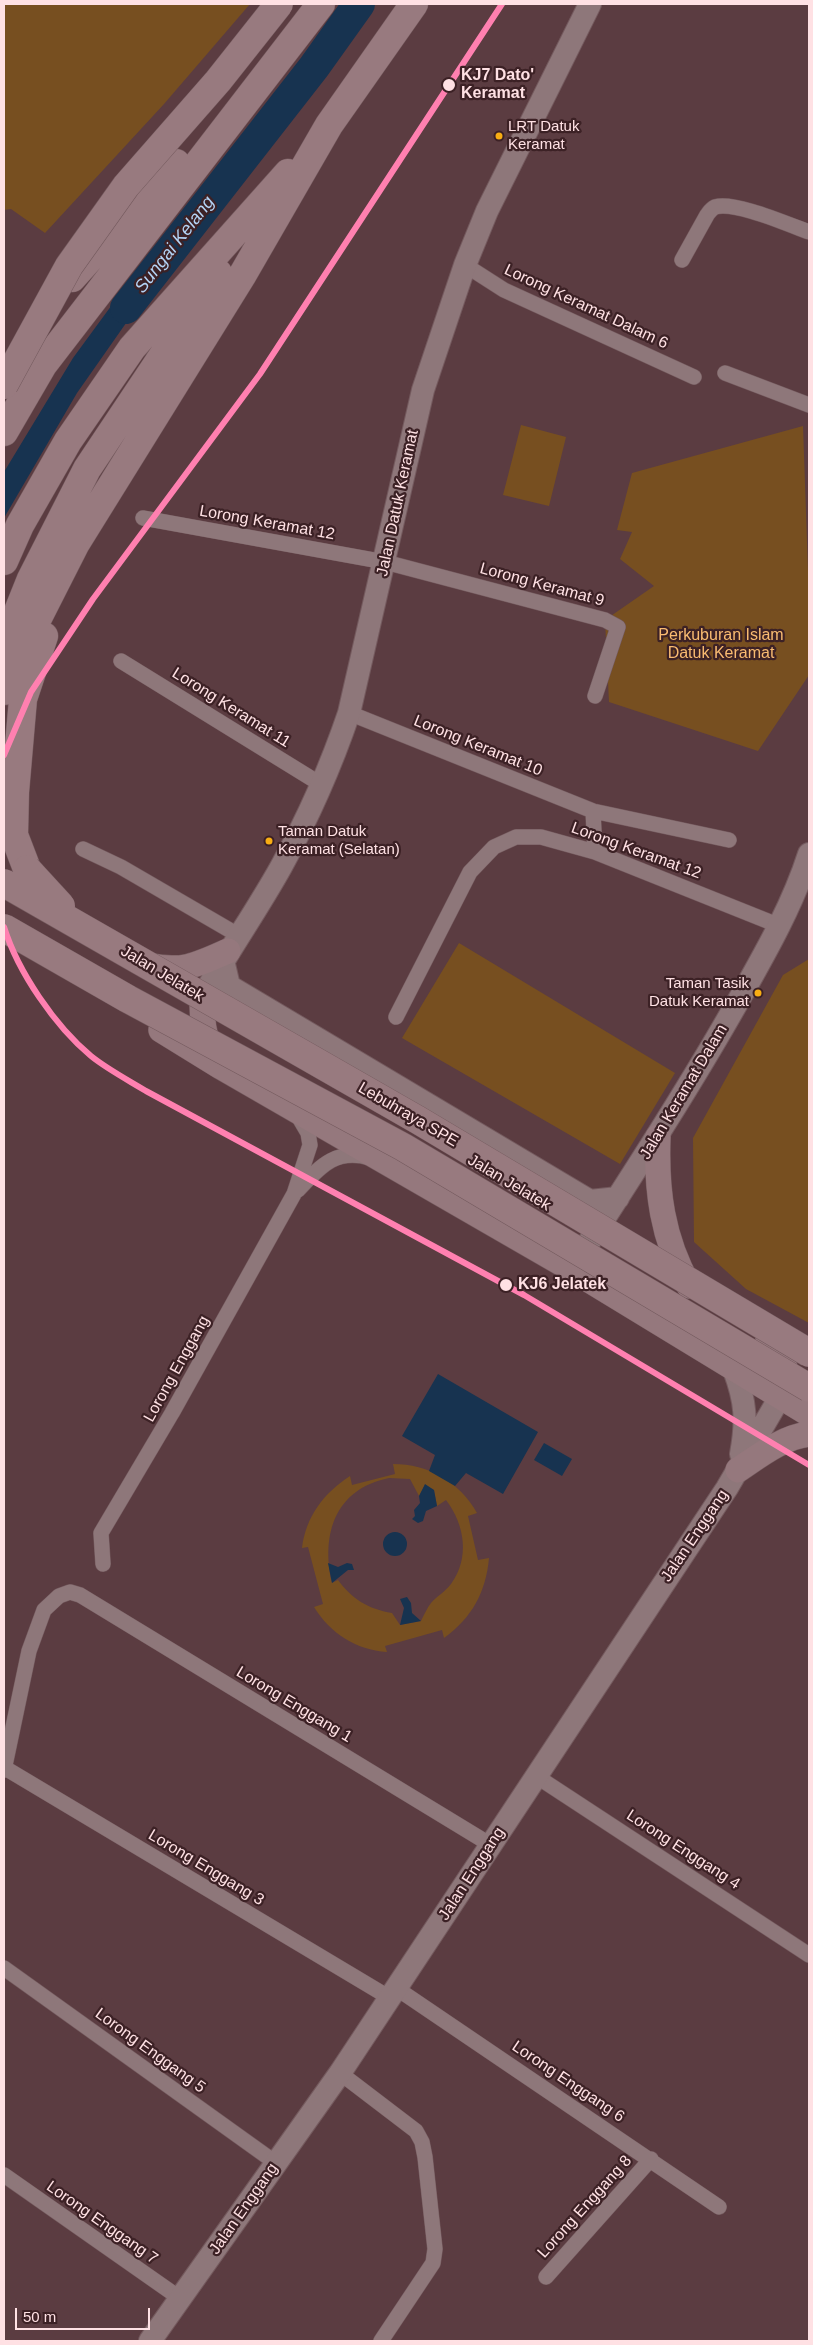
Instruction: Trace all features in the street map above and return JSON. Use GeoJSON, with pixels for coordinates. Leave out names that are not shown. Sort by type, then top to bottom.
{"type":"FeatureCollection","features":[{"type":"Feature","properties":{"kind":"highway"},"geometry":{"type":"LineString","coordinates":[[4,384],[69,266],[120,194],[218,81],[279,4]]}},
{"type":"Feature","properties":{"kind":"highway"},"geometry":{"type":"LineString","coordinates":[[4,375],[74,275],[321,4]]}},
{"type":"Feature","properties":{"kind":"highway"},"geometry":{"type":"LineString","coordinates":[[4,432],[43,365],[321,4]]}},
{"type":"Feature","properties":{"kind":"highway"},"geometry":{"type":"LineString","coordinates":[[4,691],[8,677],[76,543],[238,283],[330,125],[414,4]]}},
{"type":"Feature","properties":{"kind":"highway"},"geometry":{"type":"LineString","coordinates":[[4,561],[20,525],[68,440],[132,348],[330,125]]}},
{"type":"Feature","properties":{"kind":"highway"},"geometry":{"type":"LineString","coordinates":[[4,646],[30,579],[87,469],[274,189]]}},
{"type":"Feature","properties":{"kind":"highway"},"geometry":{"type":"LineString","coordinates":[[76,543],[23,699],[15,792],[14,835],[27,869],[62,907],[418,1120]]}},
{"type":"Feature","properties":{"kind":"highway"},"geometry":{"type":"LineString","coordinates":[[4,863],[44,900]]}},
{"type":"Feature","properties":{"kind":"highway","name":"Lebuhraya SPE"},"geometry":{"type":"LineString","coordinates":[[4,883],[418,1120],[809,1353]]}},
{"type":"Feature","properties":{"kind":"highway","name":"Lebuhraya SPE"},"geometry":{"type":"LineString","coordinates":[[4,932],[403,1147],[809,1388]]}},
{"type":"Feature","properties":{"kind":"main road","name":"Jalan Jelatek"},"geometry":{"type":"LineString","coordinates":[[4,878],[44,900],[142,964],[202,998],[594,1234],[696,1299],[809,1364]]}},
{"type":"Feature","properties":{"kind":"main road"},"geometry":{"type":"LineString","coordinates":[[4,932],[221,1067],[393,1165],[571,1270],[809,1414]]}},
{"type":"Feature","properties":{"kind":"main road"},"geometry":{"type":"LineString","coordinates":[[142,964],[180,970],[203,963],[230,949]]}},
{"type":"Feature","properties":{"kind":"main road"},"geometry":{"type":"LineString","coordinates":[[202,998],[202,1023],[207,1045],[221,1067]]}},
{"type":"Feature","properties":{"kind":"main road"},"geometry":{"type":"LineString","coordinates":[[658,1137],[658,1192],[662,1220],[670,1248],[696,1299]]}},
{"type":"Feature","properties":{"kind":"main road"},"geometry":{"type":"LineString","coordinates":[[768,1340],[780,1355],[786,1367],[787,1379],[780,1397]]}},
{"type":"Feature","properties":{"kind":"main road"},"geometry":{"type":"LineString","coordinates":[[738,1470],[768,1450],[800,1435],[809,1434]]}},
{"type":"Feature","properties":{"kind":"street","name":"Jalan Datuk Keramat"},"geometry":{"type":"LineString","coordinates":[[202,998],[281,867],[322,785],[349,714],[423,390],[465,265],[515,153],[590,4]]}},
{"type":"Feature","properties":{"kind":"street"},"geometry":{"type":"LineString","coordinates":[[682,260],[707,215],[712,208],[718,206],[750,211],[809,232]]}},
{"type":"Feature","properties":{"kind":"street","name":"Lorong Keramat Dalam 6"},"geometry":{"type":"LineString","coordinates":[[465,265],[504,290],[694,377]]}},
{"type":"Feature","properties":{"kind":"street"},"geometry":{"type":"LineString","coordinates":[[725,373],[809,405]]}},
{"type":"Feature","properties":{"kind":"street","name":"Lorong Keramat 12"},"geometry":{"type":"LineString","coordinates":[[143,518],[385,562]]}},
{"type":"Feature","properties":{"kind":"street","name":"Lorong Keramat 9"},"geometry":{"type":"LineString","coordinates":[[385,562],[606,620],[618,627],[595,696]]}},
{"type":"Feature","properties":{"kind":"street","name":"Lorong Keramat 11"},"geometry":{"type":"LineString","coordinates":[[121,661],[322,785]]}},
{"type":"Feature","properties":{"kind":"street","name":"Lorong Keramat 10"},"geometry":{"type":"LineString","coordinates":[[349,714],[593,811],[729,840]]}},
{"type":"Feature","properties":{"kind":"street"},"geometry":{"type":"LineString","coordinates":[[593,811],[595,852]]}},
{"type":"Feature","properties":{"kind":"street","name":"Lorong Keramat 12"},"geometry":{"type":"LineString","coordinates":[[396,1017],[470,872],[494,847],[516,837],[541,837],[595,852],[780,926]]}},
{"type":"Feature","properties":{"kind":"street"},"geometry":{"type":"LineString","coordinates":[[83,848],[121,867],[230,949],[229,986],[590,1201],[618,1198]]}},
{"type":"Feature","properties":{"kind":"street","name":"Jalan Keramat Dalam"},"geometry":{"type":"LineString","coordinates":[[571,1270],[658,1137],[712,1047],[780,926],[794,898],[809,854]]}},
{"type":"Feature","properties":{"kind":"street","name":"Lorong Enggang"},"geometry":{"type":"LineString","coordinates":[[103,1564],[102,1533],[172,1413],[294,1194],[310,1145],[308,1133],[301,1120],[288,1105]]}},
{"type":"Feature","properties":{"kind":"street","name":"Lorong Enggang"},"geometry":{"type":"LineString","coordinates":[[294,1194],[317,1170],[331,1159],[344,1156],[362,1156],[393,1165]]}},
{"type":"Feature","properties":{"kind":"street"},"geometry":{"type":"LineString","coordinates":[[734,1370],[745,1405],[746,1423],[738,1470]]}},
{"type":"Feature","properties":{"kind":"street","name":"Jalan Enggang"},"geometry":{"type":"LineString","coordinates":[[150,2341],[340,2073],[738,1470],[780,1397]]}},
{"type":"Feature","properties":{"kind":"street","name":"Lorong Enggang 1"},"geometry":{"type":"LineString","coordinates":[[4,1769],[29,1651],[44,1610],[59,1596],[70,1592],[80,1595],[491,1845]]}},
{"type":"Feature","properties":{"kind":"street","name":"Lorong Enggang 3"},"geometry":{"type":"LineString","coordinates":[[4,1769],[393,1993]]}},
{"type":"Feature","properties":{"kind":"street","name":"Lorong Enggang 4"},"geometry":{"type":"LineString","coordinates":[[536,1776],[809,1955]]}},
{"type":"Feature","properties":{"kind":"street","name":"Lorong Enggang 5"},"geometry":{"type":"LineString","coordinates":[[4,1968],[276,2163]]}},
{"type":"Feature","properties":{"kind":"street","name":"Lorong Enggang 6"},"geometry":{"type":"LineString","coordinates":[[393,1993],[651,2159],[719,2207]]}},
{"type":"Feature","properties":{"kind":"street"},"geometry":{"type":"LineString","coordinates":[[340,2073],[416,2131],[422,2142],[425,2157],[435,2249],[434,2263],[384,2340]]}},
{"type":"Feature","properties":{"kind":"street","name":"Lorong Enggang 8"},"geometry":{"type":"LineString","coordinates":[[546,2278],[651,2159]]}},
{"type":"Feature","properties":{"kind":"street","name":"Lorong Enggang 7"},"geometry":{"type":"LineString","coordinates":[[4,2175],[180,2299]]}},
{"type":"Feature","properties":{"kind":"green space"},"geometry":{"type":"Polygon","coordinates":[[[4,4],[250,4],[164,104],[45,233],[11,209],[4,210],[4,4]]]}},
{"type":"Feature","properties":{"kind":"green space"},"geometry":{"type":"Polygon","coordinates":[[[521,425],[566,437],[549,506],[503,495],[521,425]]]}},
{"type":"Feature","properties":{"kind":"green space","name":"Perkuburan Islam Datuk Keramat"},"geometry":{"type":"Polygon","coordinates":[[[803,426],[809,600],[809,675],[758,751],[609,702],[605,620],[654,586],[620,559],[632,532],[617,530],[632,473],[803,426]]]}},
{"type":"Feature","properties":{"kind":"green space"},"geometry":{"type":"Polygon","coordinates":[[[459,943],[675,1073],[620,1164],[402,1038],[459,943]]]}},
{"type":"Feature","properties":{"kind":"green space","name":"Taman Tasik Datuk Keramat"},"geometry":{"type":"Polygon","coordinates":[[[809,959],[809,1323],[746,1289],[694,1242],[693,1138],[783,975],[809,959]]]}},
{"type":"Feature","properties":{"kind":"green space"},"geometry":{"type":"Polygon","coordinates":[[[393,1464],[418,1467],[442,1477],[462,1492],[477,1513],[468,1516],[478,1560],[489,1558],[481,1593],[470,1613],[454,1630],[444,1638],[442,1630],[385,1646],[387,1652],[376,1651],[354,1644],[336,1632],[320,1616],[314,1607],[323,1604],[308,1547],[302,1548],[304,1536],[312,1516],[332,1490],[350,1476],[352,1485],[395,1474],[393,1464]],[[389,1478],[371,1484],[356,1492],[344,1503],[336,1516],[331,1531],[329,1547],[332,1583],[338,1580],[349,1593],[361,1602],[375,1609],[392,1613],[400,1625],[421,1621],[431,1603],[451,1584],[457,1574],[463,1553],[461,1531],[446,1500],[437,1506],[434,1490],[425,1485],[419,1496],[410,1479],[389,1478]]]}},
{"type":"Feature","properties":{"kind":"water"},"geometry":{"type":"Polygon","coordinates":[[[139,268],[162,280],[131,316],[77,393],[4,518],[4,472],[73,358],[139,268]]]}},
{"type":"Feature","properties":{"kind":"water"},"geometry":{"type":"Polygon","coordinates":[[[438,1374],[538,1432],[503,1494],[466,1473],[455,1486],[429,1471],[435,1455],[402,1436],[438,1374]]]}},
{"type":"Feature","properties":{"kind":"water"},"geometry":{"type":"Polygon","coordinates":[[[544,1443],[572,1459],[562,1476],[534,1460],[544,1443]]]}},
{"type":"Feature","properties":{"kind":"water"},"geometry":{"type":"Polygon","coordinates":[[[425,1484],[434,1490],[437,1506],[426,1511],[423,1521],[418,1523],[412,1519],[415,1516],[414,1510],[420,1503],[419,1496],[425,1484]]]}},
{"type":"Feature","properties":{"kind":"water"},"geometry":{"type":"Polygon","coordinates":[[[395,1532],[400,1533],[406,1539],[406,1549],[400,1555],[395,1556],[390,1555],[384,1549],[383,1544],[384,1539],[390,1533],[395,1532]]]}},
{"type":"Feature","properties":{"kind":"water"},"geometry":{"type":"Polygon","coordinates":[[[328,1563],[338,1567],[347,1563],[352,1564],[354,1570],[348,1570],[332,1583],[328,1563]]]}},
{"type":"Feature","properties":{"kind":"water"},"geometry":{"type":"Polygon","coordinates":[[[407,1597],[411,1603],[412,1613],[421,1621],[400,1625],[404,1608],[400,1599],[407,1597]]]}},
{"type":"Feature","properties":{"kind":"waterway","name":"Sungai Kelang"},"geometry":{"type":"LineString","coordinates":[[126,308],[314,67],[359,4]]}},
{"type":"Feature","properties":{"kind":"transit line"},"geometry":{"type":"LineString","coordinates":[[4,755],[31,692],[93,599],[260,374],[502,4]]}},
{"type":"Feature","properties":{"kind":"transit line"},"geometry":{"type":"LineString","coordinates":[[4,927],[18,962],[51,1014],[78,1044],[104,1065],[146,1091],[524,1295],[809,1465]]}},
{"type":"Feature","properties":{"kind":"place","name":"KJ7 Dato' Keramat"},"geometry":{"type":"Point","coordinates":[449,85]}},
{"type":"Feature","properties":{"kind":"place","name":"LRT Datuk Keramat"},"geometry":{"type":"Point","coordinates":[499,136]}},
{"type":"Feature","properties":{"kind":"place","name":"Taman Datuk Keramat (Selatan)"},"geometry":{"type":"Point","coordinates":[269,841]}},
{"type":"Feature","properties":{"kind":"place","name":"Taman Tasik Datuk Keramat"},"geometry":{"type":"Point","coordinates":[758,993]}},
{"type":"Feature","properties":{"kind":"place","name":"KJ6 Jelatek"},"geometry":{"type":"Point","coordinates":[506,1285]}}]}
